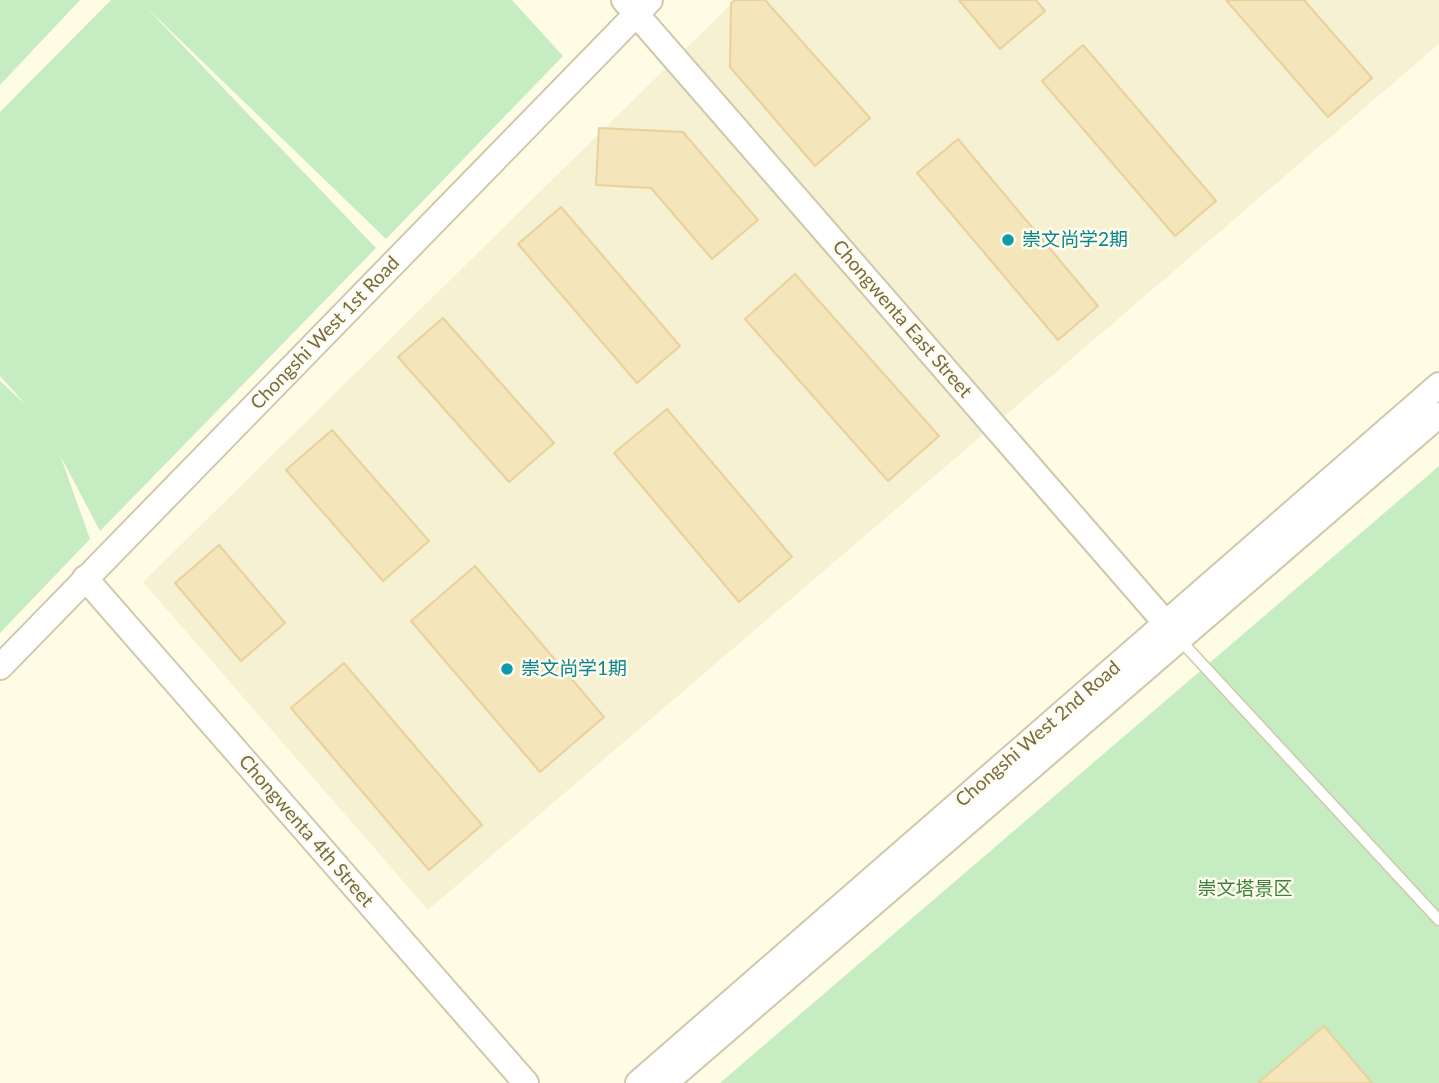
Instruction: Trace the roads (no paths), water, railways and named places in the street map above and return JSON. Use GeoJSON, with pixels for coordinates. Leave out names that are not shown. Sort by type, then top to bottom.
{"type":"FeatureCollection","features":[{"type":"Feature","properties":{"kind":"street","name":"Chongshi West 1st Road"},"geometry":{"type":"LineString","coordinates":[[0,667],[637,5]]}},
{"type":"Feature","properties":{"kind":"street","name":"Chongwenta East Street"},"geometry":{"type":"LineString","coordinates":[[637,5],[1173,631]]}},
{"type":"Feature","properties":{"kind":"street","name":"Chongshi West 2nd Road"},"geometry":{"type":"LineString","coordinates":[[665,1083],[1173,631],[1439,386]]}},
{"type":"Feature","properties":{"kind":"street","name":"Chongshi West 2nd Road"},"geometry":{"type":"LineString","coordinates":[[638,1083],[1173,631],[1439,415]]}},
{"type":"Feature","properties":{"kind":"street","name":"Chongwenta 4th Street"},"geometry":{"type":"LineString","coordinates":[[85,578],[526,1083]]}},
{"type":"Feature","properties":{"kind":"lane"},"geometry":{"type":"LineString","coordinates":[[1173,631],[1439,920]]}},
{"type":"Feature","properties":{"kind":"place","name":"崇文尚学2期"},"geometry":{"type":"Point","coordinates":[1008,240]}},
{"type":"Feature","properties":{"kind":"place","name":"崇文尚学1期"},"geometry":{"type":"Point","coordinates":[507,669]}},
{"type":"Feature","properties":{"kind":"park label","name":"崇文塔景区"},"geometry":{"type":"Point","coordinates":[1245,889]}}]}
